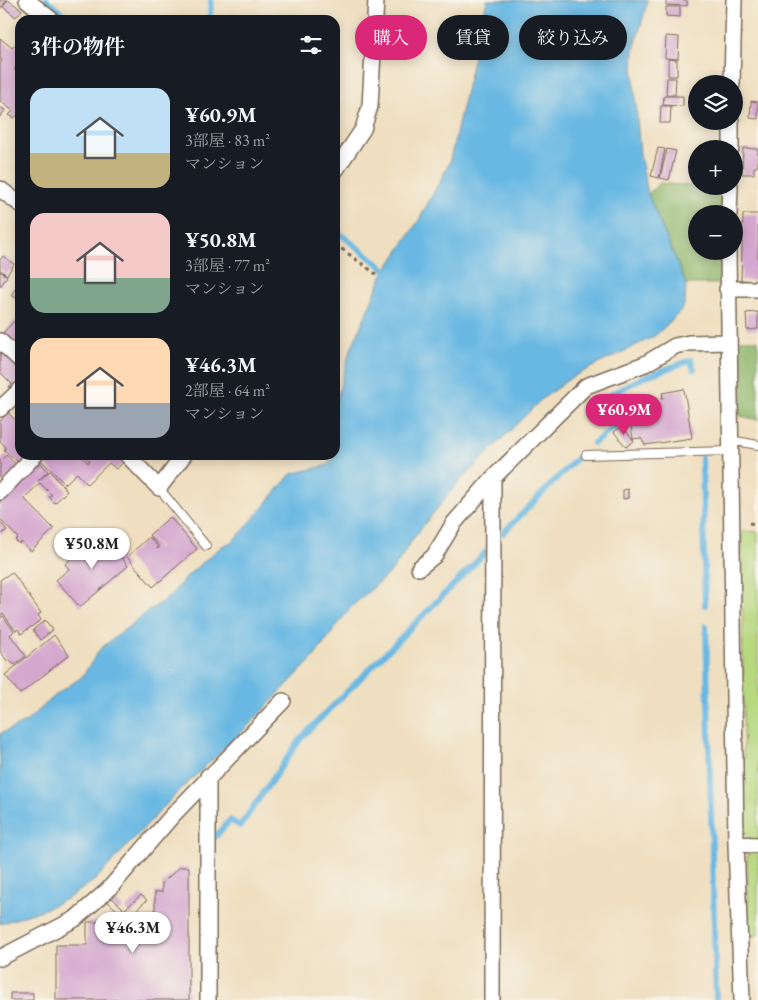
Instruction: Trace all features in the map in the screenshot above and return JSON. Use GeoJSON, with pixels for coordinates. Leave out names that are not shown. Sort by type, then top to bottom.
{"type":"FeatureCollection","features":[{"type":"Feature","properties":{"kind":"street"},"geometry":{"type":"LineString","coordinates":[[27,0],[46,15]]}},
{"type":"Feature","properties":{"kind":"street"},"geometry":{"type":"LineString","coordinates":[[340,164],[363,129],[370,106],[376,0]]}},
{"type":"Feature","properties":{"kind":"street"},"geometry":{"type":"LineString","coordinates":[[732,75],[734,0]]}},
{"type":"Feature","properties":{"kind":"street"},"geometry":{"type":"LineString","coordinates":[[0,189],[15,200]]}},
{"type":"Feature","properties":{"kind":"street"},"geometry":{"type":"LineString","coordinates":[[728,260],[736,844],[742,1000]]}},
{"type":"Feature","properties":{"kind":"street"},"geometry":{"type":"LineString","coordinates":[[727,289],[758,289]]}},
{"type":"Feature","properties":{"kind":"street"},"geometry":{"type":"LineString","coordinates":[[0,341],[15,355]]}},
{"type":"Feature","properties":{"kind":"street"},"geometry":{"type":"LineString","coordinates":[[419,568],[434,556],[454,523],[493,478],[586,386],[645,364],[675,346],[689,342],[728,342]]}},
{"type":"Feature","properties":{"kind":"street"},"geometry":{"type":"LineString","coordinates":[[0,409],[15,395]]}},
{"type":"Feature","properties":{"kind":"street"},"geometry":{"type":"LineString","coordinates":[[0,492],[30,460]]}},
{"type":"Feature","properties":{"kind":"street"},"geometry":{"type":"LineString","coordinates":[[132,460],[159,488],[180,460]]}},
{"type":"Feature","properties":{"kind":"street"},"geometry":{"type":"LineString","coordinates":[[492,1000],[493,478]]}},
{"type":"Feature","properties":{"kind":"street"},"geometry":{"type":"LineString","coordinates":[[0,958],[76,919],[109,889],[208,776],[283,700]]}},
{"type":"Feature","properties":{"kind":"street"},"geometry":{"type":"LineString","coordinates":[[208,776],[208,1000]]}},
{"type":"Feature","properties":{"kind":"street"},"geometry":{"type":"LineString","coordinates":[[736,844],[758,845]]}},
{"type":"Feature","properties":{"kind":"lane"},"geometry":{"type":"LineString","coordinates":[[586,454],[758,445]]}},
{"type":"Feature","properties":{"kind":"lane"},"geometry":{"type":"LineString","coordinates":[[159,488],[206,546]]}},
{"type":"Feature","properties":{"kind":"path"},"geometry":{"type":"LineString","coordinates":[[340,248],[376,274]]}},
{"type":"Feature","properties":{"kind":"green space"},"geometry":{"type":"Polygon","coordinates":[[[660,183],[688,186],[688,195],[721,195],[721,205],[688,205],[688,260],[721,260],[721,284],[686,284],[648,194],[660,183]]]}},
{"type":"Feature","properties":{"kind":"green space"},"geometry":{"type":"Polygon","coordinates":[[[737,340],[758,340],[758,420],[740,416],[737,340]]]}},
{"type":"Feature","properties":{"kind":"green space"},"geometry":{"type":"Polygon","coordinates":[[[742,531],[758,532],[758,840],[752,840],[744,832],[742,531]]]}},
{"type":"Feature","properties":{"kind":"green space"},"geometry":{"type":"Polygon","coordinates":[[[758,851],[758,935],[749,936],[747,855],[758,851]]]}},
{"type":"Feature","properties":{"kind":"water"},"geometry":{"type":"Polygon","coordinates":[[[487,0],[648,0],[634,50],[633,68],[640,155],[648,194],[686,284],[685,302],[680,312],[655,336],[572,377],[542,399],[456,485],[412,540],[393,570],[350,608],[314,657],[242,732],[179,791],[95,880],[70,897],[45,909],[0,924],[0,734],[27,721],[58,693],[82,677],[100,649],[168,598],[189,574],[222,546],[231,542],[243,531],[291,474],[328,465],[332,460],[340,460],[340,387],[349,354],[382,276],[419,220],[449,164],[473,60],[509,60],[509,15],[484,15],[487,0]]]}},
{"type":"Feature","properties":{"kind":"building"},"geometry":{"type":"Polygon","coordinates":[[[0,0],[7,0],[0,9],[0,0]]]}},
{"type":"Feature","properties":{"kind":"building"},"geometry":{"type":"Polygon","coordinates":[[[8,0],[22,10],[15,16],[3,7],[8,0]]]}},
{"type":"Feature","properties":{"kind":"building"},"geometry":{"type":"Polygon","coordinates":[[[666,0],[687,0],[687,6],[666,5],[666,0]]]}},
{"type":"Feature","properties":{"kind":"building"},"geometry":{"type":"Polygon","coordinates":[[[666,7],[680,7],[680,17],[666,16],[666,7]]]}},
{"type":"Feature","properties":{"kind":"building"},"geometry":{"type":"Polygon","coordinates":[[[666,36],[679,37],[678,59],[665,58],[666,36]]]}},
{"type":"Feature","properties":{"kind":"building"},"geometry":{"type":"Polygon","coordinates":[[[0,38],[12,48],[15,45],[14,118],[9,115],[13,111],[0,101],[0,63],[2,60],[0,59],[0,38]]]}},
{"type":"Feature","properties":{"kind":"building"},"geometry":{"type":"Polygon","coordinates":[[[668,59],[677,60],[677,76],[668,76],[668,59]]]}},
{"type":"Feature","properties":{"kind":"building"},"geometry":{"type":"Polygon","coordinates":[[[667,78],[676,78],[675,95],[666,95],[667,78]]]}},
{"type":"Feature","properties":{"kind":"building"},"geometry":{"type":"Polygon","coordinates":[[[664,96],[683,96],[683,106],[663,105],[664,96]]]}},
{"type":"Feature","properties":{"kind":"building"},"geometry":{"type":"Polygon","coordinates":[[[751,101],[758,102],[758,119],[750,118],[751,101]]]}},
{"type":"Feature","properties":{"kind":"building"},"geometry":{"type":"Polygon","coordinates":[[[661,106],[671,106],[670,123],[660,123],[661,106]]]}},
{"type":"Feature","properties":{"kind":"building"},"geometry":{"type":"Polygon","coordinates":[[[0,107],[5,110],[0,117],[0,107]]]}},
{"type":"Feature","properties":{"kind":"building"},"geometry":{"type":"Polygon","coordinates":[[[658,148],[665,149],[659,178],[651,176],[658,148]]]}},
{"type":"Feature","properties":{"kind":"building"},"geometry":{"type":"Polygon","coordinates":[[[743,148],[758,149],[757,167],[754,167],[754,174],[743,174],[743,148]]]}},
{"type":"Feature","properties":{"kind":"building"},"geometry":{"type":"Polygon","coordinates":[[[667,149],[676,151],[669,180],[660,178],[667,149]]]}},
{"type":"Feature","properties":{"kind":"building"},"geometry":{"type":"Polygon","coordinates":[[[743,214],[758,214],[758,281],[741,280],[743,214]]]}},
{"type":"Feature","properties":{"kind":"building"},"geometry":{"type":"Polygon","coordinates":[[[3,256],[14,264],[7,275],[0,270],[0,260],[3,256]]]}},
{"type":"Feature","properties":{"kind":"building"},"geometry":{"type":"Polygon","coordinates":[[[0,271],[7,276],[0,287],[0,271]]]}},
{"type":"Feature","properties":{"kind":"building"},"geometry":{"type":"Polygon","coordinates":[[[15,289],[15,297],[11,295],[15,289]]]}},
{"type":"Feature","properties":{"kind":"building"},"geometry":{"type":"Polygon","coordinates":[[[758,312],[758,329],[747,330],[746,313],[758,312]]]}},
{"type":"Feature","properties":{"kind":"building"},"geometry":{"type":"Polygon","coordinates":[[[15,320],[15,346],[2,334],[15,320]]]}},
{"type":"Feature","properties":{"kind":"building"},"geometry":{"type":"Polygon","coordinates":[[[5,349],[15,358],[14,391],[9,387],[12,384],[0,372],[0,354],[5,349]]]}},
{"type":"Feature","properties":{"kind":"building"},"geometry":{"type":"Polygon","coordinates":[[[684,389],[692,438],[645,445],[641,438],[633,439],[627,402],[663,398],[662,393],[684,389]]]}},
{"type":"Feature","properties":{"kind":"building"},"geometry":{"type":"Polygon","coordinates":[[[8,413],[15,419],[15,459],[4,450],[6,447],[0,441],[0,421],[8,413]]]}},
{"type":"Feature","properties":{"kind":"building"},"geometry":{"type":"Polygon","coordinates":[[[622,426],[634,441],[626,447],[614,432],[622,426]]]}},
{"type":"Feature","properties":{"kind":"building"},"geometry":{"type":"Polygon","coordinates":[[[6,455],[20,468],[0,484],[0,461],[6,455]]]}},
{"type":"Feature","properties":{"kind":"building"},"geometry":{"type":"Polygon","coordinates":[[[16,460],[26,460],[22,465],[16,460]]]}},
{"type":"Feature","properties":{"kind":"building"},"geometry":{"type":"Polygon","coordinates":[[[41,460],[85,460],[88,463],[89,460],[126,460],[116,469],[109,463],[87,484],[77,473],[65,484],[41,460]]]}},
{"type":"Feature","properties":{"kind":"building"},"geometry":{"type":"Polygon","coordinates":[[[39,461],[48,471],[38,481],[50,471],[67,491],[55,503],[49,497],[52,495],[40,483],[24,498],[54,529],[31,551],[21,542],[19,544],[15,540],[18,538],[0,519],[0,500],[39,461]]]}},
{"type":"Feature","properties":{"kind":"building"},"geometry":{"type":"Polygon","coordinates":[[[628,489],[628,498],[623,499],[623,490],[628,489]]]}},
{"type":"Feature","properties":{"kind":"building"},"geometry":{"type":"Polygon","coordinates":[[[170,517],[197,549],[153,587],[127,557],[149,537],[158,547],[157,549],[160,547],[149,535],[170,517]]]}},
{"type":"Feature","properties":{"kind":"building"},"geometry":{"type":"Polygon","coordinates":[[[0,522],[7,530],[0,535],[0,522]]]}},
{"type":"Feature","properties":{"kind":"building"},"geometry":{"type":"Polygon","coordinates":[[[102,532],[128,566],[80,607],[56,580],[69,569],[65,564],[102,532]]]}},
{"type":"Feature","properties":{"kind":"building"},"geometry":{"type":"Polygon","coordinates":[[[12,572],[41,613],[38,615],[41,620],[21,634],[18,629],[16,631],[3,613],[0,616],[0,580],[12,572]]]}},
{"type":"Feature","properties":{"kind":"building"},"geometry":{"type":"Polygon","coordinates":[[[3,616],[14,631],[10,635],[26,656],[14,665],[10,660],[8,662],[0,651],[0,618],[3,616]]]}},
{"type":"Feature","properties":{"kind":"building"},"geometry":{"type":"Polygon","coordinates":[[[45,620],[53,630],[40,640],[33,630],[45,620]]]}},
{"type":"Feature","properties":{"kind":"building"},"geometry":{"type":"Polygon","coordinates":[[[54,635],[69,655],[20,694],[5,675],[54,635]]]}},
{"type":"Feature","properties":{"kind":"building"},"geometry":{"type":"Polygon","coordinates":[[[180,867],[189,867],[189,1000],[56,1000],[56,945],[87,945],[87,922],[155,922],[155,892],[162,892],[162,883],[180,867]]]}},
{"type":"Feature","properties":{"kind":"building"},"geometry":{"type":"Polygon","coordinates":[[[141,895],[147,900],[131,915],[125,909],[141,895]]]}},
{"type":"Feature","properties":{"kind":"building"},"geometry":{"type":"Polygon","coordinates":[[[110,896],[123,908],[119,912],[106,900],[110,896]]]}},
{"type":"Feature","properties":{"kind":"building"},"geometry":{"type":"Polygon","coordinates":[[[10,993],[33,993],[33,1000],[10,1000],[10,993]]]}},
{"type":"Feature","properties":{"kind":"waterway"},"geometry":{"type":"LineString","coordinates":[[46,0],[65,15]]}},
{"type":"Feature","properties":{"kind":"waterway"},"geometry":{"type":"LineString","coordinates":[[210,15],[211,0]]}},
{"type":"Feature","properties":{"kind":"waterway"},"geometry":{"type":"LineString","coordinates":[[340,234],[391,274]]}},
{"type":"Feature","properties":{"kind":"waterway"},"geometry":{"type":"LineString","coordinates":[[594,443],[620,423],[606,397],[644,377],[691,360],[694,369]]}},
{"type":"Feature","properties":{"kind":"waterway"},"geometry":{"type":"LineString","coordinates":[[702,458],[705,605]]}},
{"type":"Feature","properties":{"kind":"waterway"},"geometry":{"type":"LineString","coordinates":[[503,533],[576,459]]}},
{"type":"Feature","properties":{"kind":"waterway"},"geometry":{"type":"LineString","coordinates":[[216,836],[230,820],[240,826],[301,738],[486,552]]}},
{"type":"Feature","properties":{"kind":"waterway"},"geometry":{"type":"LineString","coordinates":[[706,626],[716,1000]]}}]}
